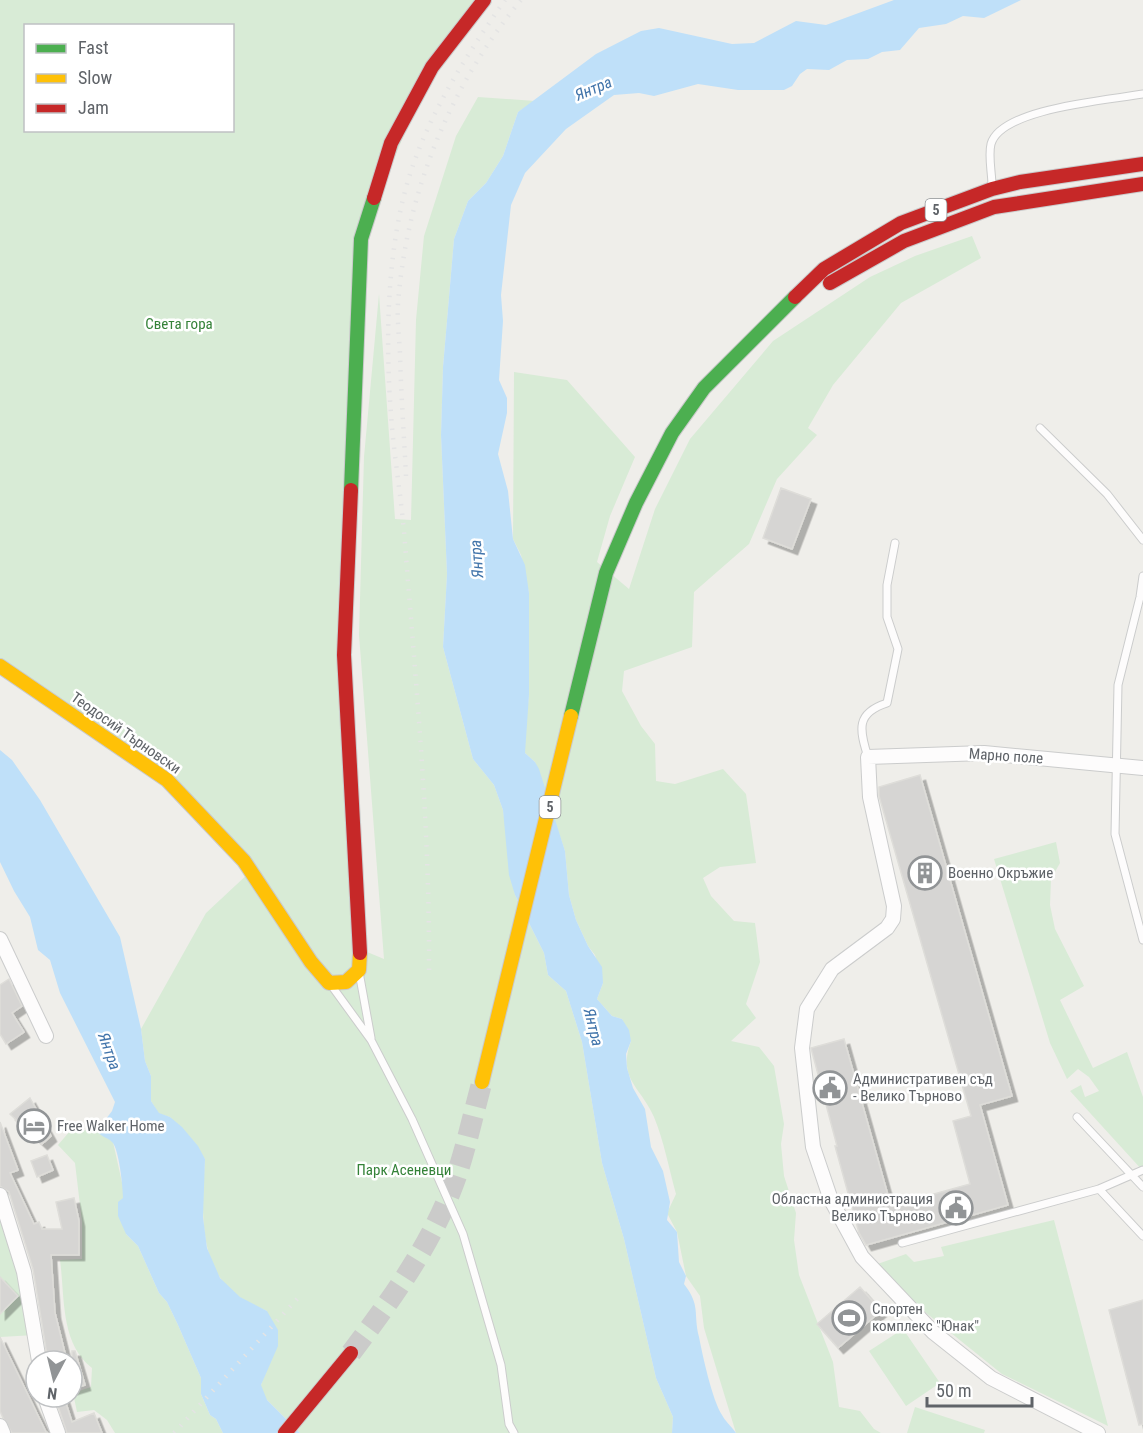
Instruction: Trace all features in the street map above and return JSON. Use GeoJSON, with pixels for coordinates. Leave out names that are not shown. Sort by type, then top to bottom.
{"type":"FeatureCollection","features":[{"type":"Feature","properties":{"kind":"main road"},"geometry":{"type":"LineString","coordinates":[[329,983],[346,982],[359,970],[360,949],[344,655],[361,239],[391,143],[432,67],[484,0]]}},
{"type":"Feature","properties":{"kind":"main road"},"geometry":{"type":"LineString","coordinates":[[1020,182],[1143,149]]}},
{"type":"Feature","properties":{"kind":"main road","name":"5"},"geometry":{"type":"LineString","coordinates":[[482,1082],[606,573],[636,503],[672,433],[704,388],[824,269],[901,223],[992,189],[1020,182],[1143,164]]}},
{"type":"Feature","properties":{"kind":"main road","name":"5"},"geometry":{"type":"LineString","coordinates":[[763,329],[840,276],[904,241],[994,207],[1143,184]]}},
{"type":"Feature","properties":{"kind":"main road","name":"Теодосий Търновски"},"geometry":{"type":"LineString","coordinates":[[0,666],[167,780],[244,861],[311,962],[329,983]]}},
{"type":"Feature","properties":{"kind":"main road"},"geometry":{"type":"LineString","coordinates":[[285,1433],[351,1353]]}},
{"type":"Feature","properties":{"kind":"street","name":"Марно поле"},"geometry":{"type":"LineString","coordinates":[[868,757],[984,753],[1143,768]]}},
{"type":"Feature","properties":{"kind":"street"},"geometry":{"type":"LineString","coordinates":[[868,757],[870,797],[894,906],[893,919],[887,928],[832,969],[807,1009],[802,1048],[813,1147],[831,1200],[862,1257],[933,1332],[992,1378],[1098,1433]]}},
{"type":"Feature","properties":{"kind":"street"},"geometry":{"type":"LineString","coordinates":[[0,939],[45,1036]]}},
{"type":"Feature","properties":{"kind":"street"},"geometry":{"type":"LineString","coordinates":[[0,1195],[24,1272],[37,1349]]}},
{"type":"Feature","properties":{"kind":"street"},"geometry":{"type":"LineString","coordinates":[[49,1409],[58,1433]]}},
{"type":"Feature","properties":{"kind":"street"},"geometry":{"type":"LineString","coordinates":[[0,1426],[3,1433]]}},
{"type":"Feature","properties":{"kind":"lane"},"geometry":{"type":"LineString","coordinates":[[992,189],[992,143],[1006,124],[1036,112],[1143,94]]}},
{"type":"Feature","properties":{"kind":"lane"},"geometry":{"type":"LineString","coordinates":[[1041,428],[1107,494],[1143,540]]}},
{"type":"Feature","properties":{"kind":"lane"},"geometry":{"type":"LineString","coordinates":[[868,757],[862,736],[862,725],[866,714],[872,708],[887,703],[898,649],[887,617],[886,585],[895,543]]}},
{"type":"Feature","properties":{"kind":"lane"},"geometry":{"type":"LineString","coordinates":[[1143,576],[1118,685],[1115,834],[1143,940]]}},
{"type":"Feature","properties":{"kind":"lane"},"geometry":{"type":"LineString","coordinates":[[359,970],[371,1040]]}},
{"type":"Feature","properties":{"kind":"lane"},"geometry":{"type":"LineString","coordinates":[[329,983],[371,1040],[412,1119],[463,1234],[501,1365],[509,1424],[514,1433]]}},
{"type":"Feature","properties":{"kind":"lane"},"geometry":{"type":"LineString","coordinates":[[1077,1117],[1143,1187]]}},
{"type":"Feature","properties":{"kind":"lane"},"geometry":{"type":"LineString","coordinates":[[902,1243],[1099,1190],[1143,1170]]}},
{"type":"Feature","properties":{"kind":"lane"},"geometry":{"type":"LineString","coordinates":[[1099,1190],[1143,1236]]}},
{"type":"Feature","properties":{"kind":"green space"},"geometry":{"type":"Polygon","coordinates":[[[0,0],[484,0],[432,67],[361,239],[344,655],[360,949],[384,959],[359,635],[364,457],[379,294],[395,519],[411,520],[416,320],[424,236],[456,136],[478,97],[535,101],[518,112],[503,156],[486,183],[468,201],[454,239],[443,367],[441,435],[447,574],[443,647],[473,759],[494,785],[503,810],[515,895],[544,953],[548,975],[566,991],[582,1042],[602,1163],[624,1239],[656,1378],[673,1417],[672,1433],[300,1433],[267,1400],[261,1398],[261,1385],[267,1368],[267,1311],[241,1298],[226,1286],[216,1271],[209,1254],[203,1216],[205,1159],[170,1117],[159,1114],[151,1101],[151,1076],[145,1061],[141,1029],[206,913],[251,871],[167,780],[0,666],[0,0]]]}},
{"type":"Feature","properties":{"kind":"green space"},"geometry":{"type":"Polygon","coordinates":[[[972,236],[981,258],[901,303],[833,385],[808,428],[817,435],[777,479],[749,544],[694,592],[692,647],[624,671],[622,691],[641,726],[655,744],[656,781],[675,784],[723,769],[746,794],[756,863],[720,867],[703,878],[711,896],[734,921],[755,923],[760,962],[746,1004],[756,1018],[731,1041],[759,1047],[774,1066],[784,1124],[781,1144],[784,1176],[796,1213],[794,1240],[799,1275],[833,1362],[839,1407],[860,1411],[874,1429],[881,1433],[736,1433],[704,1328],[700,1296],[686,1276],[677,1232],[667,1213],[676,1194],[661,1136],[649,1107],[629,1074],[627,1054],[631,1041],[622,1019],[612,1016],[597,999],[603,983],[595,955],[588,946],[576,920],[569,895],[565,851],[535,762],[525,753],[524,741],[529,695],[529,593],[521,555],[513,539],[514,372],[567,380],[635,457],[610,516],[597,562],[629,589],[655,509],[690,439],[773,341],[870,277],[915,256],[972,236]]]}},
{"type":"Feature","properties":{"kind":"green space"},"geometry":{"type":"Polygon","coordinates":[[[1056,842],[1060,863],[1051,879],[1050,905],[1055,929],[1084,986],[1060,1000],[1093,1068],[1127,1052],[1143,1097],[1143,1171],[1070,1091],[1081,1085],[1085,1097],[1099,1091],[1089,1077],[1078,1069],[1067,1079],[1050,1043],[994,859],[1056,842]]]}},
{"type":"Feature","properties":{"kind":"green space"},"geometry":{"type":"Polygon","coordinates":[[[70,1131],[97,1131],[113,1142],[123,1187],[126,1234],[138,1246],[159,1293],[167,1302],[201,1378],[201,1394],[210,1415],[216,1419],[223,1433],[115,1433],[107,1420],[94,1410],[77,1412],[76,1409],[84,1409],[84,1389],[91,1387],[92,1368],[84,1360],[84,1349],[76,1349],[74,1346],[69,1333],[64,1304],[60,1260],[82,1259],[82,1222],[75,1163],[58,1145],[70,1131]]]}},
{"type":"Feature","properties":{"kind":"green space"},"geometry":{"type":"Polygon","coordinates":[[[0,1204],[35,1335],[0,1337],[0,1306],[4,1310],[18,1296],[3,1281],[0,1284],[0,1204]]]}},
{"type":"Feature","properties":{"kind":"green space"},"geometry":{"type":"Polygon","coordinates":[[[1054,1220],[1108,1426],[1002,1374],[869,1267],[906,1254],[914,1262],[944,1256],[941,1247],[1054,1220]]]}},
{"type":"Feature","properties":{"kind":"green space"},"geometry":{"type":"Polygon","coordinates":[[[903,1329],[940,1383],[906,1406],[869,1351],[903,1329]]]}},
{"type":"Feature","properties":{"kind":"green space"},"geometry":{"type":"Polygon","coordinates":[[[915,1407],[985,1430],[984,1433],[907,1433],[915,1407]]]}},
{"type":"Feature","properties":{"kind":"water","name":"Янтра"},"geometry":{"type":"Polygon","coordinates":[[[894,0],[1021,0],[984,18],[963,16],[946,24],[919,28],[900,50],[882,52],[868,59],[847,60],[829,70],[807,69],[800,74],[792,86],[784,90],[738,90],[698,84],[654,96],[639,93],[614,95],[566,129],[525,173],[511,205],[501,295],[503,321],[499,380],[507,398],[507,413],[498,454],[508,491],[513,539],[525,565],[529,593],[529,695],[525,753],[539,769],[565,851],[569,895],[576,920],[588,946],[602,967],[603,983],[597,999],[612,1016],[622,1019],[629,1030],[631,1041],[626,1054],[627,1068],[633,1088],[645,1109],[651,1147],[663,1171],[670,1202],[667,1220],[677,1232],[679,1262],[686,1276],[684,1284],[695,1304],[697,1329],[708,1378],[718,1408],[736,1433],[672,1433],[673,1417],[656,1378],[624,1239],[602,1163],[582,1042],[566,991],[548,975],[544,953],[515,895],[509,875],[503,810],[494,785],[473,759],[443,647],[447,574],[441,435],[443,367],[454,239],[468,201],[486,183],[503,156],[518,112],[596,54],[641,31],[659,28],[732,44],[754,43],[796,21],[826,25],[894,0]]]}},
{"type":"Feature","properties":{"kind":"water","name":"Янтра"},"geometry":{"type":"Polygon","coordinates":[[[0,750],[12,760],[40,800],[120,937],[141,1029],[145,1061],[151,1076],[151,1101],[159,1113],[170,1117],[182,1127],[198,1146],[205,1159],[203,1217],[207,1248],[220,1278],[240,1297],[267,1311],[278,1330],[278,1346],[261,1385],[267,1400],[300,1433],[223,1433],[216,1419],[210,1415],[201,1394],[201,1378],[167,1302],[159,1293],[138,1246],[126,1234],[118,1216],[118,1202],[123,1198],[117,1152],[112,1142],[97,1131],[112,1111],[115,1102],[60,993],[50,960],[38,950],[30,917],[0,862],[0,750]]]}},
{"type":"Feature","properties":{"kind":"building"},"geometry":{"type":"Polygon","coordinates":[[[781,488],[811,499],[792,549],[763,538],[781,488]]]}},
{"type":"Feature","properties":{"kind":"building"},"geometry":{"type":"Polygon","coordinates":[[[920,775],[1012,1096],[980,1105],[1008,1205],[866,1245],[859,1233],[811,1048],[844,1039],[891,1206],[970,1184],[953,1121],[971,1116],[879,796],[879,787],[920,775]]]}},
{"type":"Feature","properties":{"kind":"building"},"geometry":{"type":"Polygon","coordinates":[[[9,979],[22,1006],[12,1013],[24,1032],[6,1044],[0,1034],[0,985],[9,979]]]}},
{"type":"Feature","properties":{"kind":"building","name":"Free Walker Home"},"geometry":{"type":"Polygon","coordinates":[[[30,1098],[51,1136],[42,1144],[10,1114],[30,1098]]]}},
{"type":"Feature","properties":{"kind":"building"},"geometry":{"type":"Polygon","coordinates":[[[0,1122],[18,1170],[10,1173],[34,1224],[39,1222],[42,1229],[62,1229],[56,1202],[74,1198],[79,1221],[79,1255],[51,1255],[55,1313],[64,1349],[46,1349],[33,1269],[9,1192],[0,1186],[0,1122]]]}},
{"type":"Feature","properties":{"kind":"building"},"geometry":{"type":"Polygon","coordinates":[[[47,1155],[53,1170],[37,1177],[31,1161],[47,1155]]]}},
{"type":"Feature","properties":{"kind":"building"},"geometry":{"type":"Polygon","coordinates":[[[0,1277],[18,1296],[0,1314],[0,1277]]]}},
{"type":"Feature","properties":{"kind":"building","name":"Спортен комплекс \"Юнак\""},"geometry":{"type":"Polygon","coordinates":[[[860,1287],[881,1311],[838,1348],[817,1324],[860,1287]]]}},
{"type":"Feature","properties":{"kind":"building"},"geometry":{"type":"Polygon","coordinates":[[[1143,1300],[1143,1424],[1139,1425],[1109,1310],[1143,1300]]]}},
{"type":"Feature","properties":{"kind":"building"},"geometry":{"type":"Polygon","coordinates":[[[0,1337],[24,1387],[24,1409],[35,1409],[48,1433],[12,1433],[0,1411],[0,1337]]]}},
{"type":"Feature","properties":{"kind":"building"},"geometry":{"type":"Polygon","coordinates":[[[59,1409],[68,1409],[72,1422],[94,1413],[102,1433],[67,1433],[59,1409]]]}},
{"type":"Feature","properties":{"kind":"tunnel"},"geometry":{"type":"LineString","coordinates":[[351,1353],[395,1292],[435,1227],[459,1168],[482,1082]]}},
{"type":"Feature","properties":{"kind":"railway"},"geometry":{"type":"LineString","coordinates":[[429,970],[422,757],[404,528],[389,385],[390,291],[403,199],[429,125],[452,82],[505,0]]}},
{"type":"Feature","properties":{"kind":"railway"},"geometry":{"type":"LineString","coordinates":[[406,476],[398,309],[403,261],[411,220],[436,142],[453,104],[473,68],[521,0]]}},
{"type":"Feature","properties":{"kind":"railway"},"geometry":{"type":"LineString","coordinates":[[174,1433],[298,1298]]}},
{"type":"Feature","properties":{"kind":"traffic: fast"},"geometry":{"type":"LineString","coordinates":[[351,490],[361,239],[374,198]]}},
{"type":"Feature","properties":{"kind":"traffic: fast"},"geometry":{"type":"LineString","coordinates":[[571,716],[606,573],[636,503],[672,433],[704,388],[795,297]]}},
{"type":"Feature","properties":{"kind":"traffic: slow"},"geometry":{"type":"LineString","coordinates":[[0,666],[167,780],[244,861],[311,962],[329,983],[346,982],[359,970],[360,953]]}},
{"type":"Feature","properties":{"kind":"traffic: slow"},"geometry":{"type":"LineString","coordinates":[[482,1082],[571,716]]}},
{"type":"Feature","properties":{"kind":"traffic: jam"},"geometry":{"type":"LineString","coordinates":[[374,198],[391,143],[432,67],[484,0]]}},
{"type":"Feature","properties":{"kind":"traffic: jam"},"geometry":{"type":"LineString","coordinates":[[795,297],[824,269],[901,223],[992,189],[1020,182],[1143,164]]}},
{"type":"Feature","properties":{"kind":"traffic: jam"},"geometry":{"type":"LineString","coordinates":[[830,283],[904,241],[994,207],[1143,184]]}},
{"type":"Feature","properties":{"kind":"traffic: jam"},"geometry":{"type":"LineString","coordinates":[[351,490],[344,655],[360,953]]}},
{"type":"Feature","properties":{"kind":"traffic: jam"},"geometry":{"type":"LineString","coordinates":[[285,1433],[351,1353]]}},
{"type":"Feature","properties":{"kind":"place","name":"Военно Окръжие"},"geometry":{"type":"Point","coordinates":[925,873]}},
{"type":"Feature","properties":{"kind":"place","name":"Административен съд - Велико Търново"},"geometry":{"type":"Point","coordinates":[830,1088]}},
{"type":"Feature","properties":{"kind":"place","name":"Free Walker Home"},"geometry":{"type":"Point","coordinates":[34,1126]}},
{"type":"Feature","properties":{"kind":"place","name":"Областна администрация Велико Търново"},"geometry":{"type":"Point","coordinates":[956,1208]}},
{"type":"Feature","properties":{"kind":"place","name":"Спортен комплекс \"Юнак\""},"geometry":{"type":"Point","coordinates":[849,1318]}},
{"type":"Feature","properties":{"kind":"park label","name":"Света гора"},"geometry":{"type":"Point","coordinates":[179,324]}},
{"type":"Feature","properties":{"kind":"park label","name":"Парк Асеневци"},"geometry":{"type":"Point","coordinates":[404,1170]}}]}
